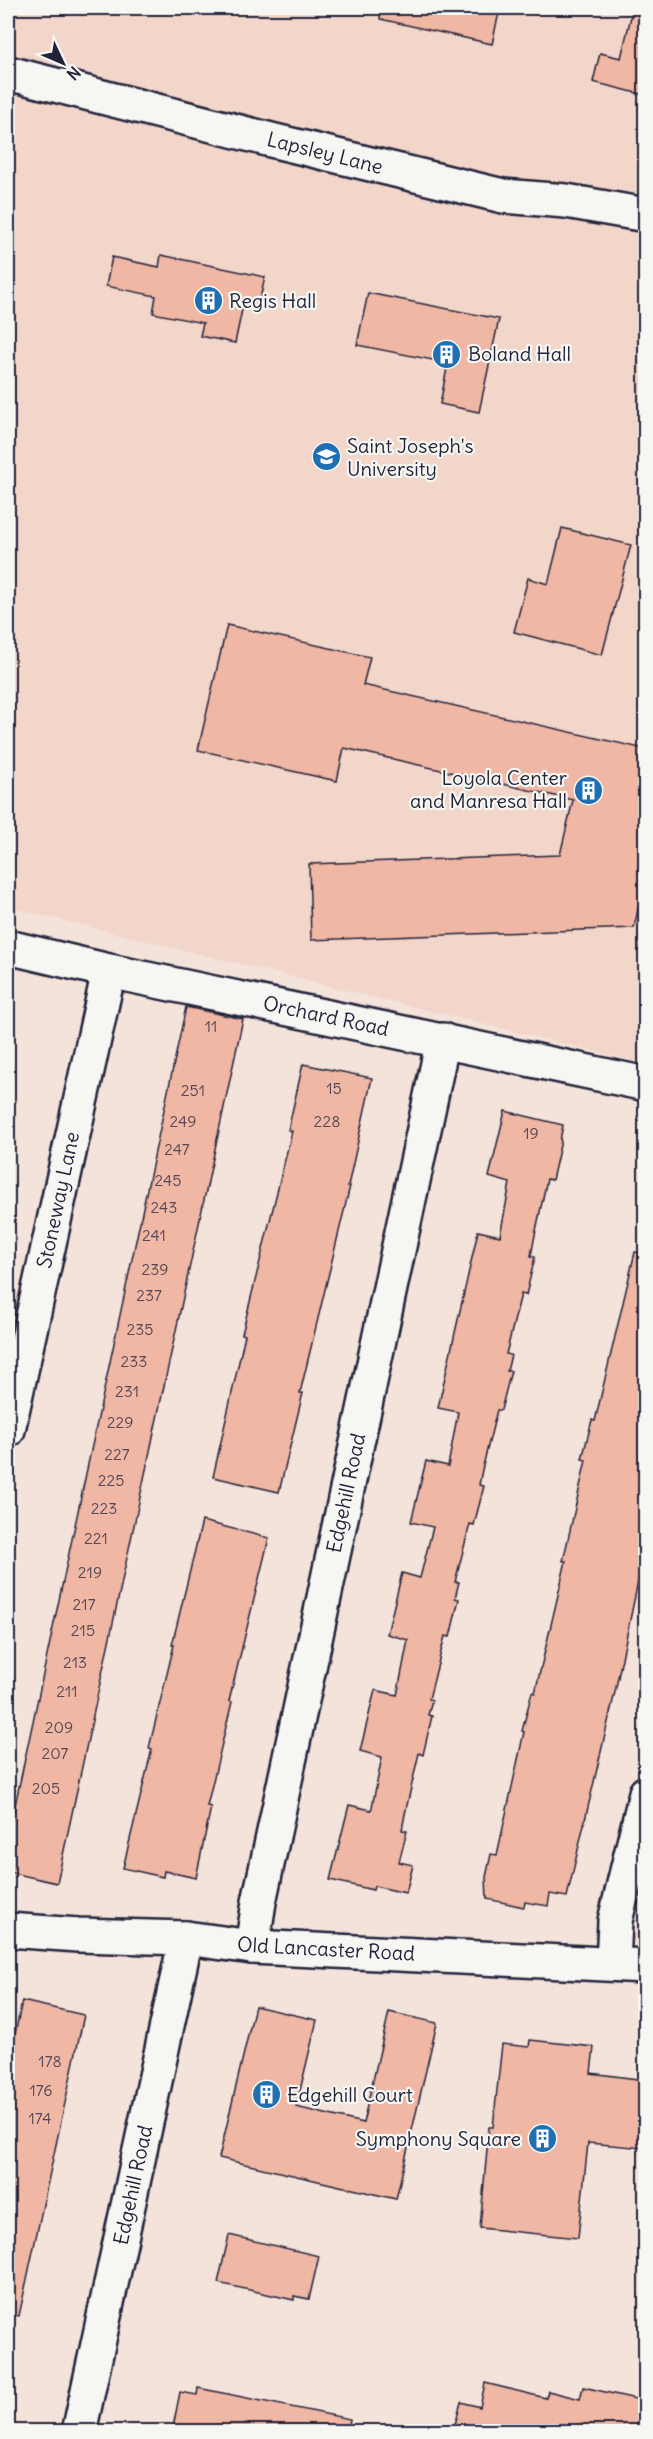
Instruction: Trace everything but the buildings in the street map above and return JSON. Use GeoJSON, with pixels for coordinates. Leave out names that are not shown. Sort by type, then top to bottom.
{"type":"FeatureCollection","features":[{"type":"Feature","properties":{"kind":"street","name":"Lapsley Lane"},"geometry":{"type":"LineString","coordinates":[[8,73],[502,196],[566,201],[645,215]]}},
{"type":"Feature","properties":{"kind":"street","name":"Orchard Road"},"geometry":{"type":"LineString","coordinates":[[8,947],[645,1084]]}},
{"type":"Feature","properties":{"kind":"street","name":"Stoneway Lane"},"geometry":{"type":"LineString","coordinates":[[8,1430],[109,970]]}},
{"type":"Feature","properties":{"kind":"street","name":"Edgehill Road"},"geometry":{"type":"LineString","coordinates":[[252,1947],[261,1890],[443,1040]]}},
{"type":"Feature","properties":{"kind":"street"},"geometry":{"type":"LineString","coordinates":[[613,1964],[615,1921],[645,1793]]}},
{"type":"Feature","properties":{"kind":"street","name":"Old Lancaster Road"},"geometry":{"type":"LineString","coordinates":[[8,1930],[78,1935],[186,1938],[252,1947],[645,1966]]}},
{"type":"Feature","properties":{"kind":"street","name":"Edgehill Road"},"geometry":{"type":"LineString","coordinates":[[79,2432],[186,1938]]}},
{"type":"Feature","properties":{"kind":"shaded area","name":"Saint Joseph's University"},"geometry":{"type":"Polygon","coordinates":[[[8,8],[645,8],[645,1064],[8,907],[8,8]]]}},
{"type":"Feature","properties":{"kind":"place","name":"Regis Hall"},"geometry":{"type":"Point","coordinates":[208,301]}},
{"type":"Feature","properties":{"kind":"place","name":"Boland Hall"},"geometry":{"type":"Point","coordinates":[447,354]}},
{"type":"Feature","properties":{"kind":"place","name":"Saint Joseph's University"},"geometry":{"type":"Point","coordinates":[326,457]}},
{"type":"Feature","properties":{"kind":"place","name":"Loyola Center and Manresa Hall"},"geometry":{"type":"Point","coordinates":[588,790]}},
{"type":"Feature","properties":{"kind":"place","name":"Edgehill Court"},"geometry":{"type":"Point","coordinates":[266,2095]}},
{"type":"Feature","properties":{"kind":"place","name":"Symphony Square"},"geometry":{"type":"Point","coordinates":[542,2139]}}]}
